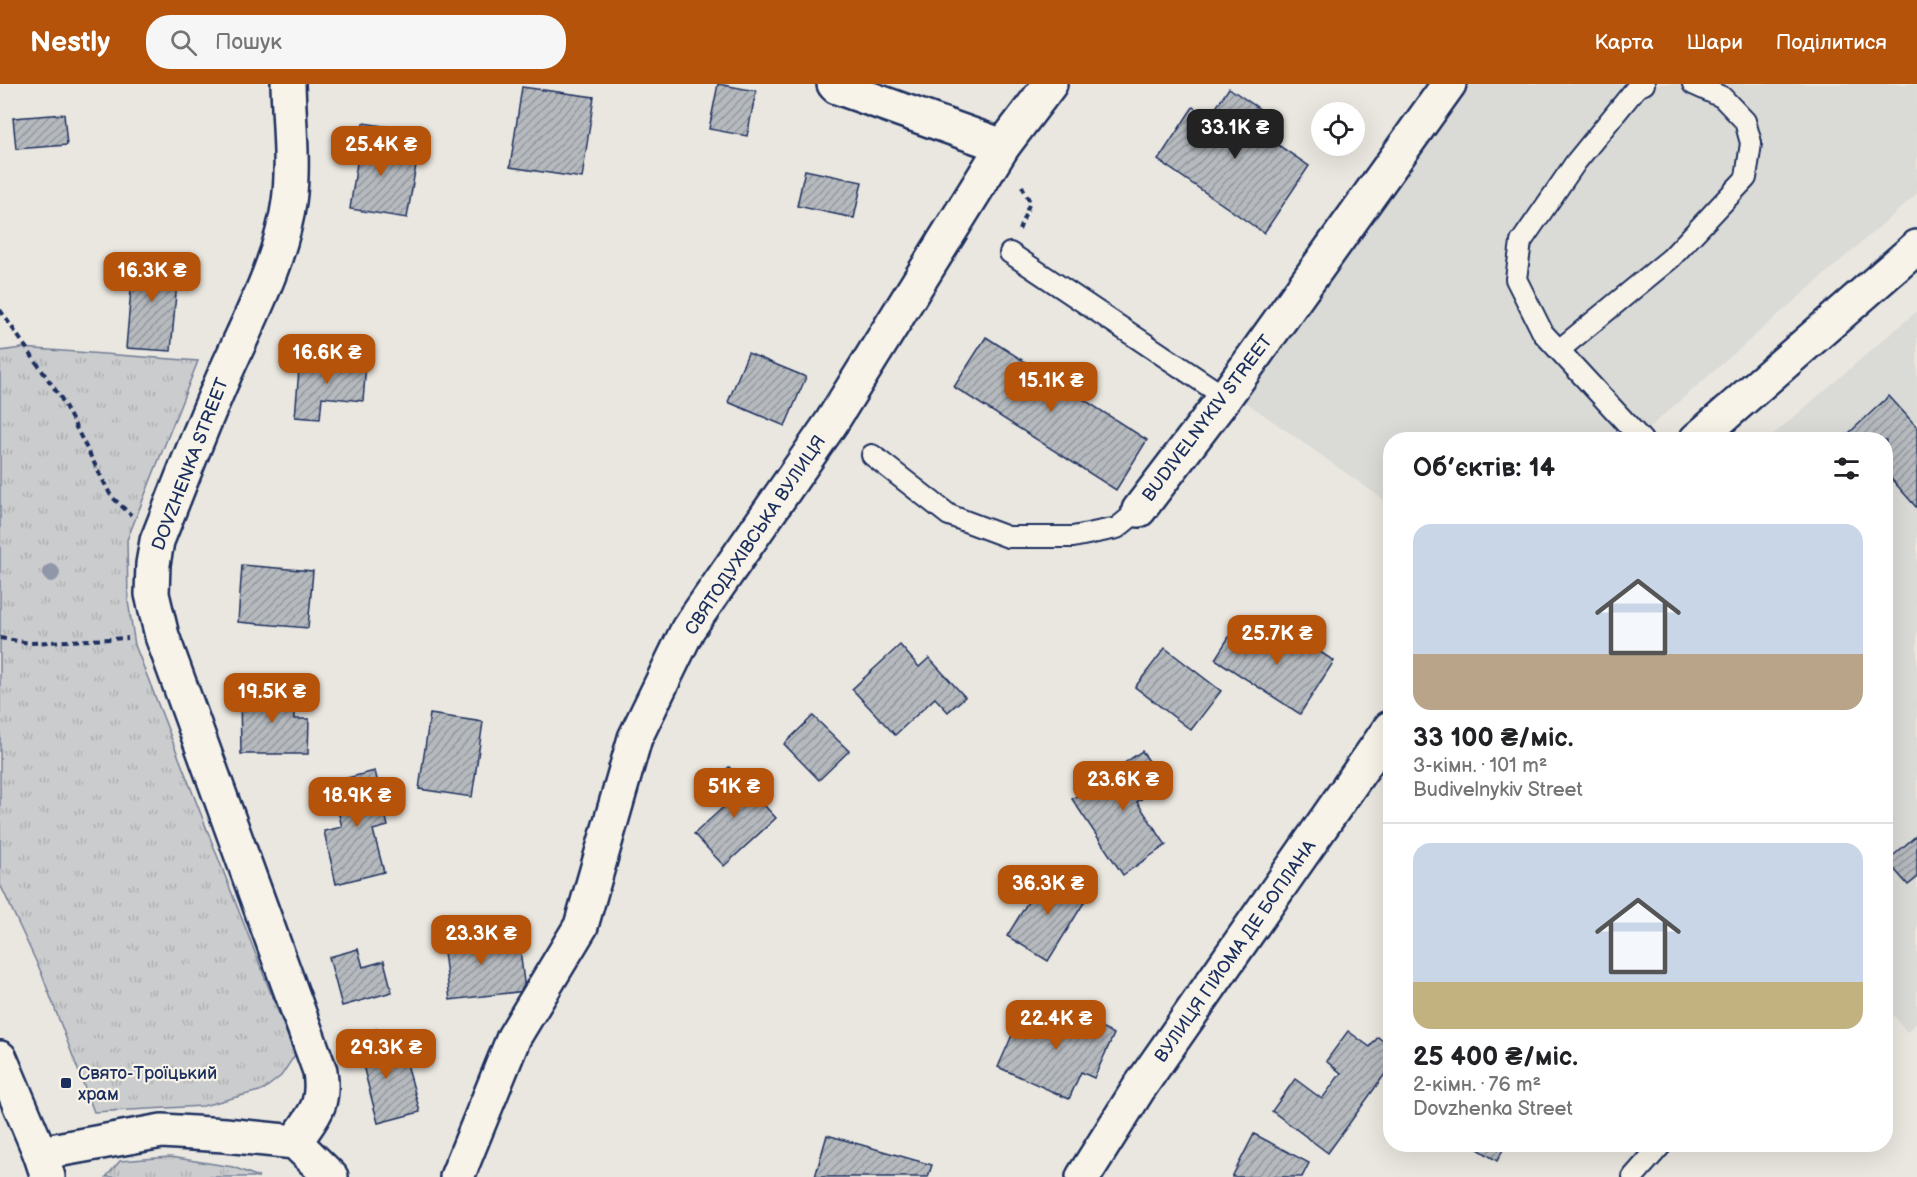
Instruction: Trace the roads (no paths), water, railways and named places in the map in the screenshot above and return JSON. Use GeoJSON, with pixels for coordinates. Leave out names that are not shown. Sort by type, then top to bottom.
{"type":"FeatureCollection","features":[{"type":"Feature","properties":{"kind":"street","name":"DOVZHENKA STREET"},"geometry":{"type":"LineString","coordinates":[[288,84],[289,202],[282,236],[264,286],[218,390],[157,541],[153,564],[152,594],[162,636],[320,1071],[322,1086],[320,1104],[295,1142]]}},
{"type":"Feature","properties":{"kind":"street"},"geometry":{"type":"LineString","coordinates":[[834,84],[1003,146]]}},
{"type":"Feature","properties":{"kind":"street","name":"СВЯТОДУХІВСЬКА ВУЛИЦЯ"},"geometry":{"type":"LineString","coordinates":[[457,1177],[514,1037],[581,926],[635,738],[688,629],[831,423],[1003,146],[1050,84]]}},
{"type":"Feature","properties":{"kind":"street","name":"BUDIVELNYKIV STREET"},"geometry":{"type":"LineString","coordinates":[[1139,510],[1225,397],[1449,84]]}},
{"type":"Feature","properties":{"kind":"street"},"geometry":{"type":"LineString","coordinates":[[1705,432],[1917,247]]}},
{"type":"Feature","properties":{"kind":"street","name":"ВУЛИЦЯ ГІЙОМА ДЕ БОПЛАНА"},"geometry":{"type":"LineString","coordinates":[[1083,1177],[1140,1088],[1383,738]]}},
{"type":"Feature","properties":{"kind":"street"},"geometry":{"type":"LineString","coordinates":[[0,1058],[44,1165],[162,1131],[295,1142],[331,1177]]}},
{"type":"Feature","properties":{"kind":"lane"},"geometry":{"type":"LineString","coordinates":[[1635,432],[1543,333],[1516,279],[1521,242],[1576,162],[1637,87],[1644,84]]}},
{"type":"Feature","properties":{"kind":"lane"},"geometry":{"type":"LineString","coordinates":[[1559,350],[1671,258],[1746,178],[1751,143],[1745,121],[1722,97],[1693,84]]}},
{"type":"Feature","properties":{"kind":"lane"},"geometry":{"type":"LineString","coordinates":[[1010,253],[1225,397]]}},
{"type":"Feature","properties":{"kind":"lane","name":"BUDIVELNYKIV STREET"},"geometry":{"type":"LineString","coordinates":[[872,455],[949,515],[1008,537],[1073,537],[1117,528],[1139,510]]}},
{"type":"Feature","properties":{"kind":"lane"},"geometry":{"type":"LineString","coordinates":[[1633,1177],[1655,1152]]}},
{"type":"Feature","properties":{"kind":"place","name":"Свято-Троїцький храм"},"geometry":{"type":"Point","coordinates":[66,1083]}}]}
